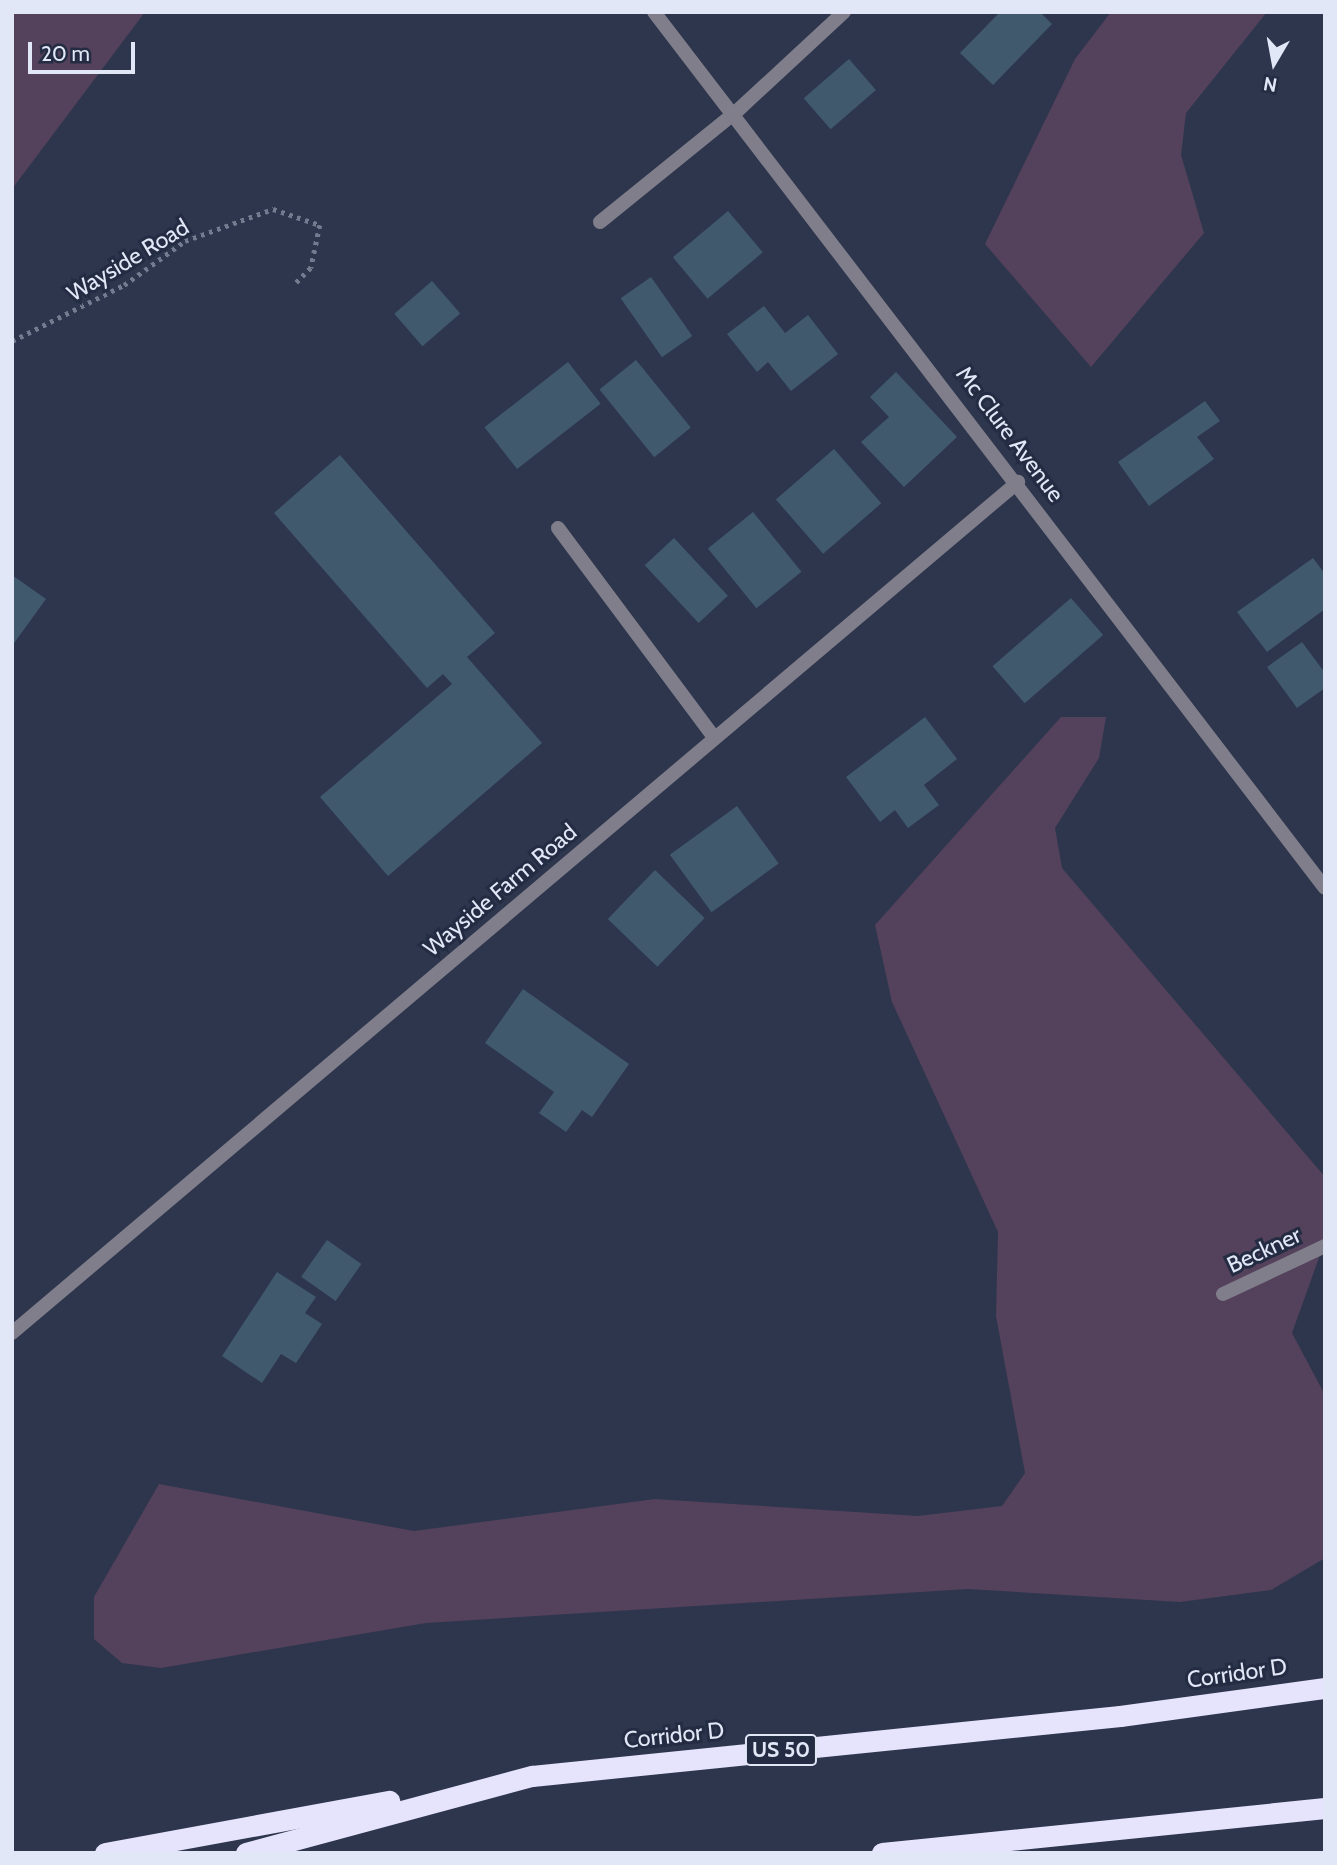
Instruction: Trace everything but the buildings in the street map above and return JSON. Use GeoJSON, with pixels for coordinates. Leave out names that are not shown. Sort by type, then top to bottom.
{"type":"FeatureCollection","features":[{"type":"Feature","properties":{"kind":"highway","name":"Corridor D"},"geometry":{"type":"LineString","coordinates":[[246,1853],[532,1776],[1121,1716],[1325,1688]]}},
{"type":"Feature","properties":{"kind":"highway"},"geometry":{"type":"LineString","coordinates":[[105,1853],[532,1776]]}},
{"type":"Feature","properties":{"kind":"highway"},"geometry":{"type":"LineString","coordinates":[[882,1853],[1325,1808]]}},
{"type":"Feature","properties":{"kind":"street","name":"Mc Clure Avenue"},"geometry":{"type":"LineString","coordinates":[[654,12],[736,112],[1325,888]]}},
{"type":"Feature","properties":{"kind":"street"},"geometry":{"type":"LineString","coordinates":[[600,222],[736,112],[844,12]]}},
{"type":"Feature","properties":{"kind":"street","name":"Wayside Farm Road"},"geometry":{"type":"LineString","coordinates":[[12,1333],[1018,482]]}},
{"type":"Feature","properties":{"kind":"street"},"geometry":{"type":"LineString","coordinates":[[558,528],[714,737]]}},
{"type":"Feature","properties":{"kind":"street","name":"Beckner"},"geometry":{"type":"LineString","coordinates":[[1223,1294],[1325,1246]]}},
{"type":"Feature","properties":{"kind":"path","name":"Wayside Road"},"geometry":{"type":"LineString","coordinates":[[12,341],[124,285],[185,241],[273,209],[320,225],[311,268],[296,283]]}},
{"type":"Feature","properties":{"kind":"shaded area"},"geometry":{"type":"Polygon","coordinates":[[[12,12],[145,12],[12,189],[12,12]]]}},
{"type":"Feature","properties":{"kind":"shaded area"},"geometry":{"type":"Polygon","coordinates":[[[1111,12],[1267,12],[1186,113],[1181,155],[1204,233],[1091,367],[985,244],[1075,59],[1111,12]]]}},
{"type":"Feature","properties":{"kind":"shaded area"},"geometry":{"type":"Polygon","coordinates":[[[1061,717],[1106,717],[1099,758],[1055,828],[1062,868],[1325,1177],[1325,1241],[1292,1333],[1325,1395],[1325,1558],[1271,1590],[1180,1602],[968,1589],[426,1623],[161,1668],[122,1663],[94,1639],[94,1597],[159,1484],[414,1531],[655,1499],[918,1516],[1002,1506],[1025,1473],[996,1316],[998,1232],[892,1002],[875,925],[1061,717]]]}}]}
